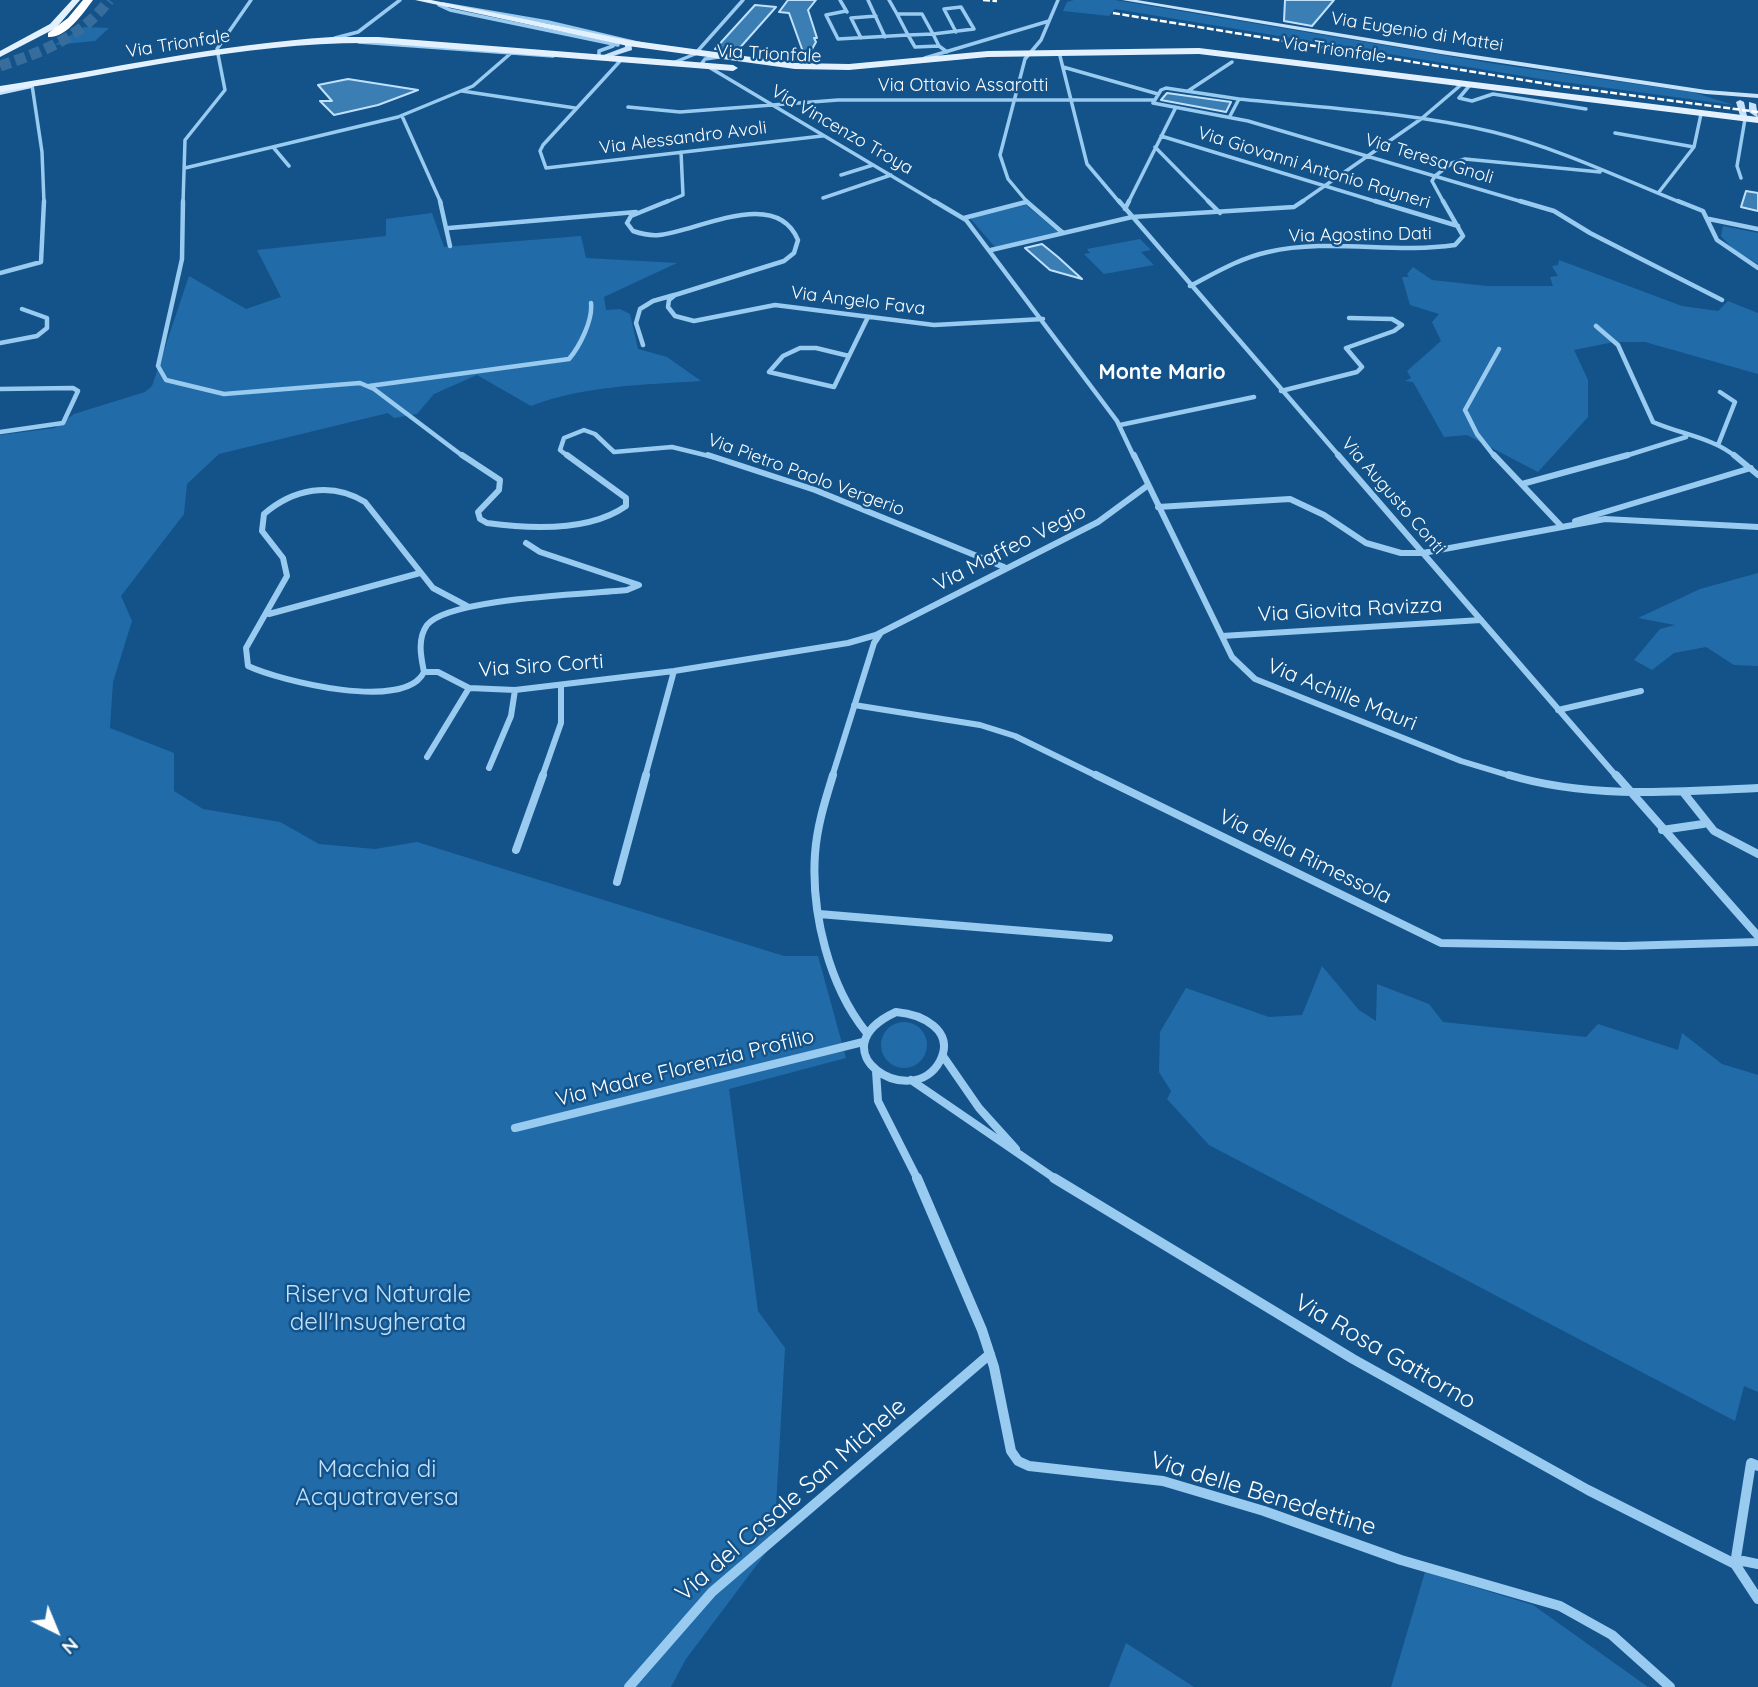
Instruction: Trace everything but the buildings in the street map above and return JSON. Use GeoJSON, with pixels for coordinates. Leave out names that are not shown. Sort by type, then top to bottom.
{"type":"FeatureCollection","features":[{"type":"Feature","properties":{"kind":"highway"},"geometry":{"type":"LineString","coordinates":[[52,35],[72,20],[88,0]]}},
{"type":"Feature","properties":{"kind":"main road"},"geometry":{"type":"LineString","coordinates":[[0,54],[48,30],[70,10],[76,0]]}},
{"type":"Feature","properties":{"kind":"main road"},"geometry":{"type":"LineString","coordinates":[[419,0],[623,44],[723,57]]}},
{"type":"Feature","properties":{"kind":"main road","name":"Via Trionfale"},"geometry":{"type":"LineString","coordinates":[[0,89],[218,49],[331,39],[378,40],[664,64],[841,73],[997,54]]}},
{"type":"Feature","properties":{"kind":"main road","name":"Via Trionfale"},"geometry":{"type":"LineString","coordinates":[[723,57],[828,68],[997,54],[1206,51],[1701,114],[1742,106],[1758,118]]}},
{"type":"Feature","properties":{"kind":"street"},"geometry":{"type":"LineString","coordinates":[[251,0],[218,49],[226,88],[188,133],[184,146],[186,167],[182,259],[158,366],[161,376],[171,382],[224,394],[347,382],[369,386],[569,359],[583,340],[584,322],[592,312],[591,303]]}},
{"type":"Feature","properties":{"kind":"street"},"geometry":{"type":"LineString","coordinates":[[388,0],[388,10]]}},
{"type":"Feature","properties":{"kind":"street"},"geometry":{"type":"LineString","coordinates":[[331,39],[355,34],[400,0]]}},
{"type":"Feature","properties":{"kind":"street","name":"Via Trionfale"},"geometry":{"type":"LineString","coordinates":[[664,64],[683,61],[697,52],[743,0]]}},
{"type":"Feature","properties":{"kind":"street"},"geometry":{"type":"LineString","coordinates":[[840,0],[861,38]]}},
{"type":"Feature","properties":{"kind":"street"},"geometry":{"type":"LineString","coordinates":[[868,0],[885,37]]}},
{"type":"Feature","properties":{"kind":"street"},"geometry":{"type":"LineString","coordinates":[[889,0],[919,59],[1049,21]]}},
{"type":"Feature","properties":{"kind":"street"},"geometry":{"type":"LineString","coordinates":[[1058,0],[1045,30],[1028,53],[1013,100],[1000,158],[1026,202],[1063,233]]}},
{"type":"Feature","properties":{"kind":"street","name":"Via Eugenio di Mattei"},"geometry":{"type":"LineString","coordinates":[[1125,0],[1334,36],[1706,92],[1742,106],[1756,101]]}},
{"type":"Feature","properties":{"kind":"street"},"geometry":{"type":"LineString","coordinates":[[435,3],[551,23],[650,46]]}},
{"type":"Feature","properties":{"kind":"street"},"geometry":{"type":"LineString","coordinates":[[846,11],[826,15],[836,38],[956,32],[975,27],[962,7],[945,8],[956,32]]}},
{"type":"Feature","properties":{"kind":"street"},"geometry":{"type":"LineString","coordinates":[[897,14],[920,13],[939,46],[947,52]]}},
{"type":"Feature","properties":{"kind":"street"},"geometry":{"type":"LineString","coordinates":[[852,18],[876,16]]}},
{"type":"Feature","properties":{"kind":"street"},"geometry":{"type":"LineString","coordinates":[[1032,27],[1045,30]]}},
{"type":"Feature","properties":{"kind":"street","name":"Via Trionfale"},"geometry":{"type":"LineString","coordinates":[[331,39],[510,54],[566,55]]}},
{"type":"Feature","properties":{"kind":"street"},"geometry":{"type":"LineString","coordinates":[[602,58],[625,52],[629,48],[623,44]]}},
{"type":"Feature","properties":{"kind":"street"},"geometry":{"type":"LineString","coordinates":[[915,47],[939,46]]}},
{"type":"Feature","properties":{"kind":"street"},"geometry":{"type":"LineString","coordinates":[[679,50],[683,61]]}},
{"type":"Feature","properties":{"kind":"street","name":"Via Augusto Conti"},"geometry":{"type":"LineString","coordinates":[[1059,52],[1086,163],[1662,830]]}},
{"type":"Feature","properties":{"kind":"street"},"geometry":{"type":"LineString","coordinates":[[186,167],[402,116],[461,91],[488,76],[510,54]]}},
{"type":"Feature","properties":{"kind":"street","name":"Via Trionfale"},"geometry":{"type":"LineString","coordinates":[[705,66],[702,63],[704,59],[723,57]]}},
{"type":"Feature","properties":{"kind":"street"},"geometry":{"type":"LineString","coordinates":[[461,91],[575,108],[621,60]]}},
{"type":"Feature","properties":{"kind":"street"},"geometry":{"type":"LineString","coordinates":[[1188,91],[1233,62]]}},
{"type":"Feature","properties":{"kind":"street","name":"Via Vincenzo Troya"},"geometry":{"type":"LineString","coordinates":[[705,66],[964,218],[1043,319]]}},
{"type":"Feature","properties":{"kind":"street"},"geometry":{"type":"LineString","coordinates":[[1063,67],[1158,94]]}},
{"type":"Feature","properties":{"kind":"street"},"geometry":{"type":"LineString","coordinates":[[0,273],[41,262],[46,218],[45,156],[32,85]]}},
{"type":"Feature","properties":{"kind":"street"},"geometry":{"type":"LineString","coordinates":[[1466,85],[1459,98],[1472,101],[1493,94],[1586,108]]}},
{"type":"Feature","properties":{"kind":"street"},"geometry":{"type":"LineString","coordinates":[[991,250],[1132,217],[1288,209],[1370,156],[1466,85]]}},
{"type":"Feature","properties":{"kind":"street"},"geometry":{"type":"LineString","coordinates":[[1155,100],[1165,88],[1421,119],[1513,137],[1700,209],[1709,219],[1717,240],[1758,268]]}},
{"type":"Feature","properties":{"kind":"street"},"geometry":{"type":"LineString","coordinates":[[1230,116],[1239,99]]}},
{"type":"Feature","properties":{"kind":"street","name":"Via Ottavio Assarotti"},"geometry":{"type":"LineString","coordinates":[[628,107],[686,112],[845,100],[1155,100]]}},
{"type":"Feature","properties":{"kind":"street","name":"Via Teresa Gnoli"},"geometry":{"type":"LineString","coordinates":[[1155,100],[1154,104],[1175,109],[1230,116],[1554,211],[1722,300]]}},
{"type":"Feature","properties":{"kind":"street","name":"Via Trionfale"},"geometry":{"type":"LineString","coordinates":[[1756,101],[1754,112],[1758,118]]}},
{"type":"Feature","properties":{"kind":"street"},"geometry":{"type":"LineString","coordinates":[[1741,178],[1737,166],[1742,106]]}},
{"type":"Feature","properties":{"kind":"street","name":"Via Trionfale"},"geometry":{"type":"LineString","coordinates":[[1664,110],[1689,109],[1730,114],[1742,106]]}},
{"type":"Feature","properties":{"kind":"street","name":"Via Alessandro Avoli"},"geometry":{"type":"LineString","coordinates":[[575,108],[541,147],[546,168],[822,136]]}},
{"type":"Feature","properties":{"kind":"street"},"geometry":{"type":"LineString","coordinates":[[1125,209],[1175,109]]}},
{"type":"Feature","properties":{"kind":"street"},"geometry":{"type":"LineString","coordinates":[[1658,192],[1694,147],[1701,134],[1701,114]]}},
{"type":"Feature","properties":{"kind":"street"},"geometry":{"type":"LineString","coordinates":[[402,116],[407,131],[426,160],[449,228],[450,246]]}},
{"type":"Feature","properties":{"kind":"street"},"geometry":{"type":"LineString","coordinates":[[1615,133],[1694,147]]}},
{"type":"Feature","properties":{"kind":"street","name":"Via Giovanni Antonio Rayneri"},"geometry":{"type":"LineString","coordinates":[[1161,136],[1458,226]]}},
{"type":"Feature","properties":{"kind":"street"},"geometry":{"type":"LineString","coordinates":[[273,147],[289,166]]}},
{"type":"Feature","properties":{"kind":"street"},"geometry":{"type":"LineString","coordinates":[[1155,147],[1220,213]]}},
{"type":"Feature","properties":{"kind":"street"},"geometry":{"type":"LineString","coordinates":[[449,228],[636,212],[682,197],[681,152]]}},
{"type":"Feature","properties":{"kind":"street"},"geometry":{"type":"LineString","coordinates":[[1434,176],[1454,162],[1465,159],[1609,173]]}},
{"type":"Feature","properties":{"kind":"street"},"geometry":{"type":"LineString","coordinates":[[841,175],[873,165]]}},
{"type":"Feature","properties":{"kind":"street"},"geometry":{"type":"LineString","coordinates":[[823,198],[891,175]]}},
{"type":"Feature","properties":{"kind":"street","name":"Via Agostino Dati"},"geometry":{"type":"LineString","coordinates":[[1190,286],[1233,263],[1266,252],[1316,247],[1450,247],[1463,239],[1432,181],[1434,176]]}},
{"type":"Feature","properties":{"kind":"street"},"geometry":{"type":"LineString","coordinates":[[964,218],[1026,202]]}},
{"type":"Feature","properties":{"kind":"street","name":"Via Angelo Fava"},"geometry":{"type":"LineString","coordinates":[[636,212],[628,219],[627,225],[635,232],[648,236],[739,214],[776,219],[797,235],[797,247],[784,261],[675,295],[669,300],[669,310],[688,320],[775,305],[946,326],[1043,319]]}},
{"type":"Feature","properties":{"kind":"street"},"geometry":{"type":"LineString","coordinates":[[1709,219],[1758,229]]}},
{"type":"Feature","properties":{"kind":"street"},"geometry":{"type":"LineString","coordinates":[[643,345],[635,318],[637,311],[646,302],[675,295]]}},
{"type":"Feature","properties":{"kind":"street"},"geometry":{"type":"LineString","coordinates":[[0,343],[37,337],[47,328],[47,318],[22,309]]}},
{"type":"Feature","properties":{"kind":"street"},"geometry":{"type":"LineString","coordinates":[[849,356],[804,348],[786,354],[769,371],[834,387],[868,317]]}},
{"type":"Feature","properties":{"kind":"street"},"geometry":{"type":"LineString","coordinates":[[1281,391],[1357,372],[1362,367],[1346,348],[1394,331],[1402,325],[1392,318],[1349,318]]}},
{"type":"Feature","properties":{"kind":"street","name":"Via Achille Mauri"},"geometry":{"type":"LineString","coordinates":[[1043,319],[1099,393],[1119,425],[1235,662],[1261,683],[1509,777],[1540,784],[1632,794],[1758,788]]}},
{"type":"Feature","properties":{"kind":"street"},"geometry":{"type":"LineString","coordinates":[[1596,326],[1618,345],[1652,421],[1688,437],[1718,444],[1758,474]]}},
{"type":"Feature","properties":{"kind":"street"},"geometry":{"type":"LineString","coordinates":[[1499,349],[1489,361],[1464,415],[1489,450],[1562,527]]}},
{"type":"Feature","properties":{"kind":"street","name":"Via Pietro Paolo Vergerio"},"geometry":{"type":"LineString","coordinates":[[369,386],[443,443],[500,480],[499,490],[478,514],[481,521],[494,525],[595,520],[613,516],[624,508],[627,500],[623,495],[560,450],[562,440],[570,435],[594,431],[614,452],[662,447],[689,449],[802,486],[954,544],[1004,568]]}},
{"type":"Feature","properties":{"kind":"street"},"geometry":{"type":"LineString","coordinates":[[0,389],[73,388],[78,391],[63,423],[0,432]]}},
{"type":"Feature","properties":{"kind":"street"},"geometry":{"type":"LineString","coordinates":[[1718,444],[1735,402],[1720,391]]}},
{"type":"Feature","properties":{"kind":"street"},"geometry":{"type":"LineString","coordinates":[[1091,394],[1099,393]]}},
{"type":"Feature","properties":{"kind":"street"},"geometry":{"type":"LineString","coordinates":[[1119,425],[1254,397]]}},
{"type":"Feature","properties":{"kind":"street"},"geometry":{"type":"LineString","coordinates":[[1522,484],[1580,470],[1688,437]]}},
{"type":"Feature","properties":{"kind":"street"},"geometry":{"type":"LineString","coordinates":[[1562,527],[1589,515],[1752,468]]}},
{"type":"Feature","properties":{"kind":"street","name":"Via Maffeo Vegio"},"geometry":{"type":"LineString","coordinates":[[883,631],[1107,517],[1147,486]]}},
{"type":"Feature","properties":{"kind":"street"},"geometry":{"type":"LineString","coordinates":[[467,606],[436,590],[365,502],[356,495],[334,489],[300,494],[272,507],[261,522],[263,534],[282,556],[287,571],[284,585],[246,648],[244,657],[248,666],[257,672],[290,681],[388,692],[413,685],[420,680],[424,672],[420,641],[428,622],[442,613],[467,606],[619,592],[639,585],[634,580],[540,552],[526,543]]}},
{"type":"Feature","properties":{"kind":"street"},"geometry":{"type":"LineString","coordinates":[[1158,507],[1290,499],[1304,504],[1374,548],[1395,554],[1423,553],[1621,518],[1758,527]]}},
{"type":"Feature","properties":{"kind":"street"},"geometry":{"type":"LineString","coordinates":[[268,614],[421,573]]}},
{"type":"Feature","properties":{"kind":"street","name":"Via Giovita Ravizza"},"geometry":{"type":"LineString","coordinates":[[1222,636],[1481,620]]}},
{"type":"Feature","properties":{"kind":"street"},"geometry":{"type":"LineString","coordinates":[[866,1032],[843,1000],[818,914],[815,874],[818,825],[874,643],[883,631]]}},
{"type":"Feature","properties":{"kind":"street","name":"Via Siro Corti"},"geometry":{"type":"LineString","coordinates":[[424,672],[438,672],[469,688],[515,690],[561,686],[829,646],[862,640],[883,631]]}},
{"type":"Feature","properties":{"kind":"street"},"geometry":{"type":"LineString","coordinates":[[617,882],[674,671]]}},
{"type":"Feature","properties":{"kind":"street"},"geometry":{"type":"LineString","coordinates":[[516,850],[561,723],[561,686]]}},
{"type":"Feature","properties":{"kind":"street"},"geometry":{"type":"LineString","coordinates":[[427,757],[469,688]]}},
{"type":"Feature","properties":{"kind":"street"},"geometry":{"type":"LineString","coordinates":[[489,768],[511,716],[515,690]]}},
{"type":"Feature","properties":{"kind":"street"},"geometry":{"type":"LineString","coordinates":[[1558,710],[1641,691]]}},
{"type":"Feature","properties":{"kind":"street","name":"Via della Rimessola"},"geometry":{"type":"LineString","coordinates":[[854,705],[981,725],[1006,733],[1441,943],[1624,946],[1758,942]]}},
{"type":"Feature","properties":{"kind":"street"},"geometry":{"type":"LineString","coordinates":[[1683,792],[1703,824],[1714,834],[1758,854]]}},
{"type":"Feature","properties":{"kind":"street"},"geometry":{"type":"LineString","coordinates":[[1662,830],[1703,824]]}},
{"type":"Feature","properties":{"kind":"street"},"geometry":{"type":"LineString","coordinates":[[1662,830],[1758,936]]}},
{"type":"Feature","properties":{"kind":"street"},"geometry":{"type":"LineString","coordinates":[[818,914],[1109,938]]}},
{"type":"Feature","properties":{"kind":"street"},"geometry":{"type":"LineString","coordinates":[[1747,923],[1758,928]]}},
{"type":"Feature","properties":{"kind":"street"},"geometry":{"type":"LineString","coordinates":[[903,1011],[917,1013],[934,1023],[942,1034],[943,1056],[933,1070],[911,1080],[888,1078],[876,1071],[864,1056],[863,1042],[866,1032],[886,1015],[903,1011]]}},
{"type":"Feature","properties":{"kind":"street","name":"Via Madre Florenzia Profilio"},"geometry":{"type":"LineString","coordinates":[[515,1128],[863,1042]]}},
{"type":"Feature","properties":{"kind":"street","name":"Via Rosa Gattorno"},"geometry":{"type":"LineString","coordinates":[[943,1056],[979,1108],[1024,1158]]}},
{"type":"Feature","properties":{"kind":"street","name":"Via delle Benedettine"},"geometry":{"type":"LineString","coordinates":[[876,1071],[878,1101],[948,1246],[990,1353],[1011,1451],[1022,1463],[1163,1481],[1264,1511],[1401,1560],[1560,1606],[1580,1615],[1620,1641],[1670,1687]]}},
{"type":"Feature","properties":{"kind":"street","name":"Via Rosa Gattorno"},"geometry":{"type":"LineString","coordinates":[[911,1080],[1024,1158],[1142,1234],[1448,1413],[1588,1490],[1735,1564],[1758,1599]]}},
{"type":"Feature","properties":{"kind":"street","name":"Via del Casale San Michele"},"geometry":{"type":"LineString","coordinates":[[629,1687],[712,1592],[990,1353]]}},
{"type":"Feature","properties":{"kind":"street"},"geometry":{"type":"LineString","coordinates":[[1735,1564],[1751,1462],[1758,1466]]}},
{"type":"Feature","properties":{"kind":"street","name":"Via Rosa Gattorno"},"geometry":{"type":"LineString","coordinates":[[1735,1564],[1744,1561],[1758,1564]]}},
{"type":"Feature","properties":{"kind":"green space"},"geometry":{"type":"Polygon","coordinates":[[[1115,0],[1496,64],[1692,92],[1734,105],[1541,79],[1115,9],[1109,16],[1063,11],[1067,2],[1115,0]]]}},
{"type":"Feature","properties":{"kind":"green space"},"geometry":{"type":"Polygon","coordinates":[[[84,27],[109,28],[95,41],[54,45],[84,27]]]}},
{"type":"Feature","properties":{"kind":"green space"},"geometry":{"type":"Polygon","coordinates":[[[1026,205],[1058,232],[995,247],[970,218],[1026,205]]]}},
{"type":"Feature","properties":{"kind":"green space","name":"Riserva Naturale dell'Insugherata"},"geometry":{"type":"Polygon","coordinates":[[[432,213],[444,247],[581,236],[586,258],[677,263],[604,297],[606,310],[620,309],[630,314],[638,349],[667,357],[701,381],[594,390],[531,406],[477,375],[434,394],[417,414],[394,418],[388,413],[219,454],[187,484],[184,514],[121,596],[132,621],[113,682],[110,728],[174,753],[174,791],[203,809],[280,822],[319,844],[375,849],[417,842],[784,956],[818,956],[846,1058],[729,1089],[758,1311],[785,1348],[774,1542],[686,1659],[671,1687],[0,1687],[0,435],[55,428],[74,414],[145,392],[152,386],[189,276],[246,309],[281,297],[257,250],[386,236],[386,219],[432,213]]]}},
{"type":"Feature","properties":{"kind":"green space"},"geometry":{"type":"Polygon","coordinates":[[[1723,226],[1758,233],[1758,264],[1733,249],[1721,236],[1723,226]]]}},
{"type":"Feature","properties":{"kind":"green space"},"geometry":{"type":"Polygon","coordinates":[[[1140,239],[1151,250],[1141,252],[1154,265],[1104,274],[1084,254],[1090,253],[1087,249],[1140,239]]]}},
{"type":"Feature","properties":{"kind":"green space"},"geometry":{"type":"Polygon","coordinates":[[[1559,260],[1682,306],[1718,311],[1728,301],[1758,313],[1758,374],[1645,342],[1614,342],[1574,350],[1588,380],[1588,417],[1538,472],[1467,435],[1444,437],[1413,382],[1405,381],[1411,378],[1407,371],[1441,341],[1432,322],[1439,314],[1410,305],[1402,277],[1409,277],[1407,274],[1413,267],[1432,280],[1487,286],[1553,286],[1550,277],[1558,276],[1552,266],[1558,265],[1559,260]]]}},
{"type":"Feature","properties":{"kind":"green space"},"geometry":{"type":"Polygon","coordinates":[[[1758,573],[1758,666],[1734,665],[1706,647],[1674,653],[1652,670],[1634,660],[1660,629],[1675,625],[1638,618],[1700,589],[1758,573]]]}},
{"type":"Feature","properties":{"kind":"green space"},"geometry":{"type":"Polygon","coordinates":[[[1322,966],[1359,1010],[1376,1021],[1377,984],[1429,1004],[1443,1022],[1586,1037],[1598,1024],[1678,1050],[1682,1033],[1722,1064],[1758,1075],[1758,1392],[1744,1386],[1735,1421],[1209,1145],[1167,1099],[1171,1091],[1159,1072],[1160,1032],[1186,988],[1269,1017],[1302,1015],[1322,966]]]}},
{"type":"Feature","properties":{"kind":"green space"},"geometry":{"type":"Polygon","coordinates":[[[904,1022],[920,1029],[927,1045],[920,1061],[904,1068],[888,1061],[881,1045],[888,1029],[904,1022]]]}},
{"type":"Feature","properties":{"kind":"green space"},"geometry":{"type":"Polygon","coordinates":[[[1425,1572],[1533,1605],[1648,1687],[1391,1687],[1425,1572]]]}},
{"type":"Feature","properties":{"kind":"green space"},"geometry":{"type":"Polygon","coordinates":[[[1126,1643],[1194,1687],[1109,1687],[1126,1643]]]}},
{"type":"Feature","properties":{"kind":"tunnel"},"geometry":{"type":"LineString","coordinates":[[0,66],[60,42],[86,24],[109,0]]}},
{"type":"Feature","properties":{"kind":"railway"},"geometry":{"type":"LineString","coordinates":[[983,0],[997,1]]}},
{"type":"Feature","properties":{"kind":"railway"},"geometry":{"type":"LineString","coordinates":[[1113,13],[1560,86],[1758,112]]}},
{"type":"Feature","properties":{"kind":"district","name":"Monte Mario"},"geometry":{"type":"Point","coordinates":[1162,373]}},
{"type":"Feature","properties":{"kind":"park label","name":"Macchia di Acquatraversa"},"geometry":{"type":"Point","coordinates":[377,1484]}}]}
